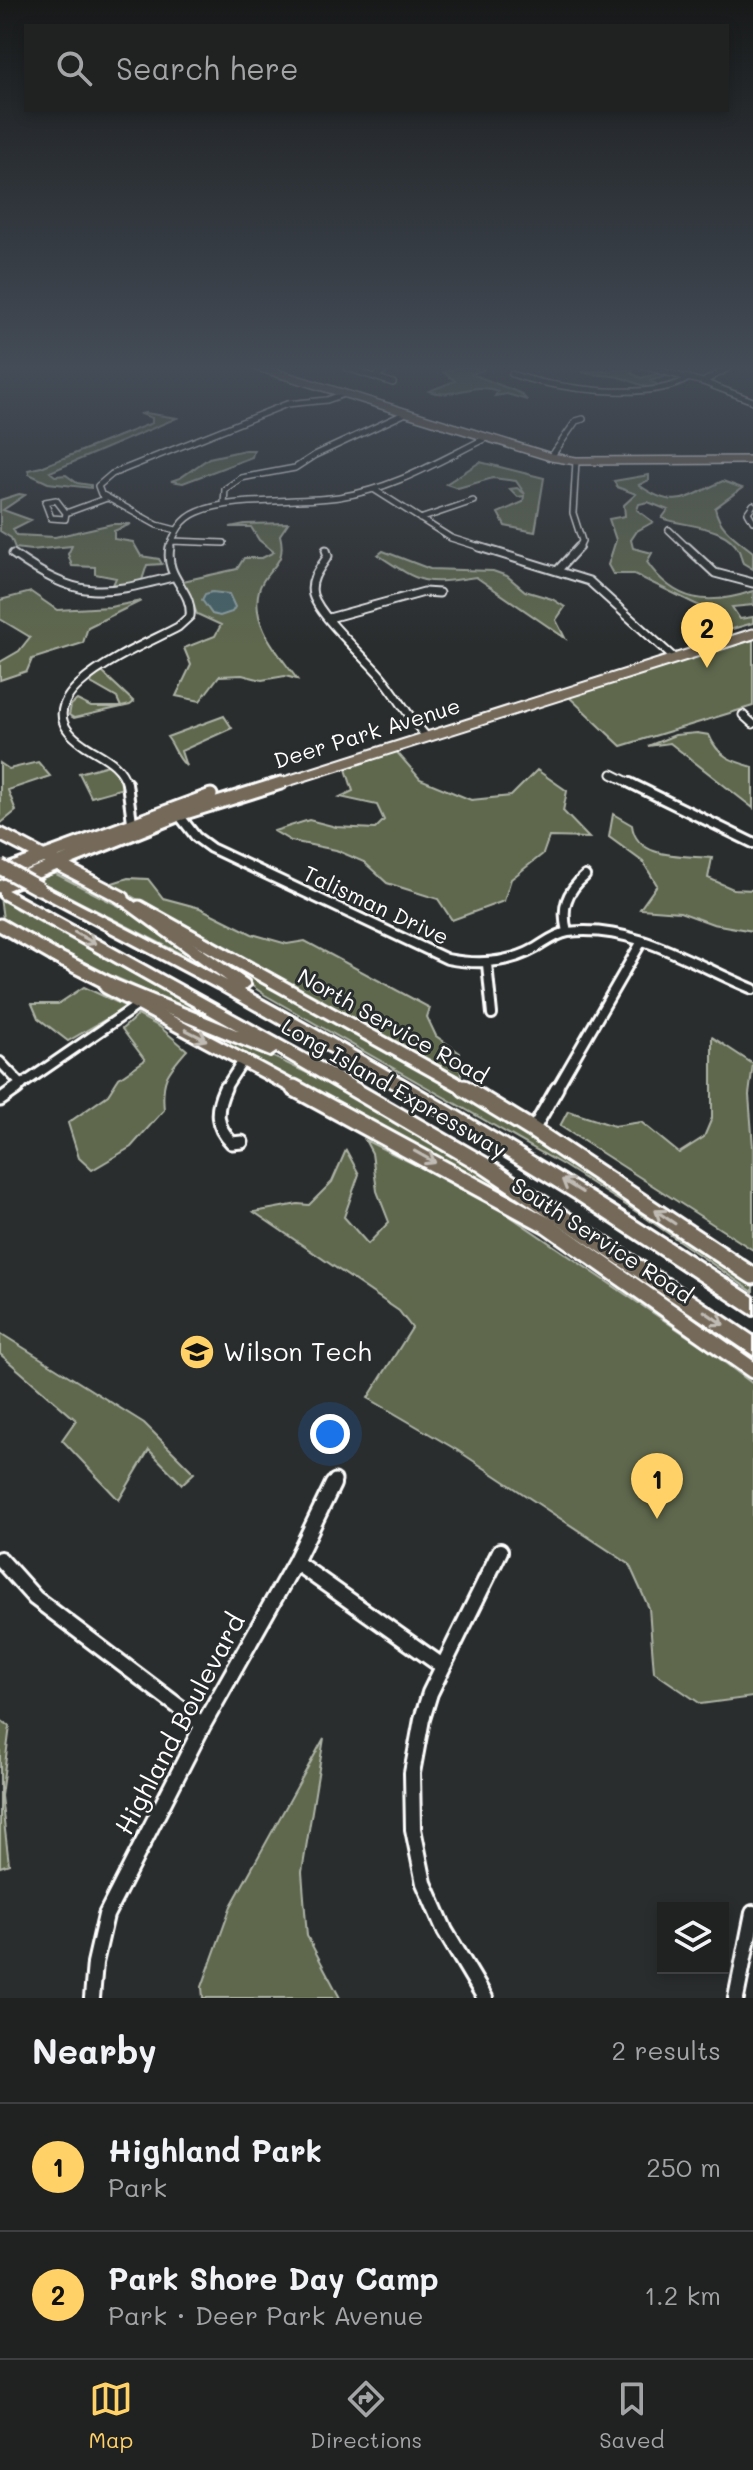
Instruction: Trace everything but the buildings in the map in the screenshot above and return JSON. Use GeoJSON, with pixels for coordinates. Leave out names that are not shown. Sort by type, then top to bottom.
{"type":"FeatureCollection","features":[{"type":"Feature","properties":{"kind":"highway","name":"Long Island Expressway"},"geometry":{"type":"LineString","coordinates":[[0,867],[285,1017],[501,1142],[753,1307]]}},
{"type":"Feature","properties":{"kind":"highway","name":"Long Island Expressway"},"geometry":{"type":"LineString","coordinates":[[0,889],[403,1116],[576,1224],[753,1346]]}},
{"type":"Feature","properties":{"kind":"highway"},"geometry":{"type":"LineString","coordinates":[[112,893],[267,1001],[285,1017]]}},
{"type":"Feature","properties":{"kind":"highway"},"geometry":{"type":"LineString","coordinates":[[55,956],[112,985],[270,1050],[403,1116]]}},
{"type":"Feature","properties":{"kind":"main road"},"geometry":{"type":"LineString","coordinates":[[565,459],[753,460]]}},
{"type":"Feature","properties":{"kind":"main road","name":"Deer Park Avenue"},"geometry":{"type":"LineString","coordinates":[[0,873],[132,822],[672,656],[753,628]]}},
{"type":"Feature","properties":{"kind":"main road","name":"Deer Park Avenue"},"geometry":{"type":"LineString","coordinates":[[672,656],[753,634]]}},
{"type":"Feature","properties":{"kind":"main road","name":"Deer Park Avenue"},"geometry":{"type":"LineString","coordinates":[[0,889],[179,815],[423,733]]}},
{"type":"Feature","properties":{"kind":"main road","name":"North Service Road"},"geometry":{"type":"LineString","coordinates":[[0,834],[59,863],[434,1070],[533,1130],[753,1276]]}},
{"type":"Feature","properties":{"kind":"main road","name":"South Service Road"},"geometry":{"type":"LineString","coordinates":[[0,925],[138,1005],[244,1059],[547,1225],[753,1370]]}},
{"type":"Feature","properties":{"kind":"street"},"geometry":{"type":"LineString","coordinates":[[149,459],[112,474],[98,486],[107,498],[157,525],[176,530]]}},
{"type":"Feature","properties":{"kind":"street"},"geometry":{"type":"LineString","coordinates":[[224,504],[225,489],[233,481],[295,468],[308,459]]}},
{"type":"Feature","properties":{"kind":"street"},"geometry":{"type":"LineString","coordinates":[[132,822],[128,783],[124,775],[110,759],[74,736],[63,722],[62,715],[69,696],[94,671],[185,622],[192,610],[190,603],[167,564],[176,530],[194,515],[224,504],[282,503],[375,490],[441,459]]}},
{"type":"Feature","properties":{"kind":"street"},"geometry":{"type":"LineString","coordinates":[[557,571],[582,541],[573,513],[576,461]]}},
{"type":"Feature","properties":{"kind":"street"},"geometry":{"type":"LineString","coordinates":[[375,490],[462,543],[596,586],[618,611],[672,656]]}},
{"type":"Feature","properties":{"kind":"street"},"geometry":{"type":"LineString","coordinates":[[66,513],[107,498]]}},
{"type":"Feature","properties":{"kind":"street"},"geometry":{"type":"LineString","coordinates":[[420,519],[473,501]]}},
{"type":"Feature","properties":{"kind":"street"},"geometry":{"type":"LineString","coordinates":[[753,505],[748,512],[753,521]]}},
{"type":"Feature","properties":{"kind":"street"},"geometry":{"type":"LineString","coordinates":[[669,530],[709,570],[753,583]]}},
{"type":"Feature","properties":{"kind":"street"},"geometry":{"type":"LineString","coordinates":[[172,541],[224,543]]}},
{"type":"Feature","properties":{"kind":"street"},"geometry":{"type":"LineString","coordinates":[[326,550],[328,556],[317,570],[312,587],[315,600],[383,678],[403,711],[423,733]]}},
{"type":"Feature","properties":{"kind":"street"},"geometry":{"type":"LineString","coordinates":[[13,554],[55,584],[83,592],[123,590],[172,577]]}},
{"type":"Feature","properties":{"kind":"street"},"geometry":{"type":"LineString","coordinates":[[329,618],[424,592],[439,593]]}},
{"type":"Feature","properties":{"kind":"street"},"geometry":{"type":"LineString","coordinates":[[743,715],[753,724]]}},
{"type":"Feature","properties":{"kind":"street"},"geometry":{"type":"LineString","coordinates":[[612,774],[753,843]]}},
{"type":"Feature","properties":{"kind":"street","name":"Talisman Drive"},"geometry":{"type":"LineString","coordinates":[[179,815],[196,837],[224,854],[428,951],[464,963],[487,964],[519,956],[567,932],[600,931],[642,941],[753,989]]}},
{"type":"Feature","properties":{"kind":"street"},"geometry":{"type":"LineString","coordinates":[[567,932],[563,918],[567,894],[585,876]]}},
{"type":"Feature","properties":{"kind":"street"},"geometry":{"type":"LineString","coordinates":[[533,1130],[642,941]]}},
{"type":"Feature","properties":{"kind":"street"},"geometry":{"type":"LineString","coordinates":[[487,964],[492,1014]]}},
{"type":"Feature","properties":{"kind":"street"},"geometry":{"type":"LineString","coordinates":[[0,1100],[138,1005]]}},
{"type":"Feature","properties":{"kind":"street"},"geometry":{"type":"LineString","coordinates":[[242,1142],[232,1143],[225,1138],[218,1108],[220,1093],[244,1059]]}},
{"type":"Feature","properties":{"kind":"street"},"geometry":{"type":"LineString","coordinates":[[0,1062],[22,1085]]}},
{"type":"Feature","properties":{"kind":"street","name":"Highland Boulevard"},"geometry":{"type":"LineString","coordinates":[[92,1998],[95,1963],[106,1915],[203,1725],[295,1562],[335,1480]]}},
{"type":"Feature","properties":{"kind":"street"},"geometry":{"type":"LineString","coordinates":[[485,1998],[433,1907],[421,1870],[413,1826],[412,1789],[416,1746],[426,1706],[483,1578],[500,1551]]}},
{"type":"Feature","properties":{"kind":"street"},"geometry":{"type":"LineString","coordinates":[[0,1559],[35,1598],[203,1725]]}},
{"type":"Feature","properties":{"kind":"street"},"geometry":{"type":"LineString","coordinates":[[295,1562],[442,1666]]}},
{"type":"Feature","properties":{"kind":"street"},"geometry":{"type":"LineString","coordinates":[[736,1998],[753,1913]]}},
{"type":"Feature","properties":{"kind":"green space"},"geometry":{"type":"Polygon","coordinates":[[[61,459],[80,459],[50,472],[55,476],[66,475],[77,483],[91,485],[91,488],[48,483],[29,474],[28,470],[61,459]]]}},
{"type":"Feature","properties":{"kind":"green space"},"geometry":{"type":"Polygon","coordinates":[[[207,459],[246,459],[183,483],[171,481],[207,459]]]}},
{"type":"Feature","properties":{"kind":"green space"},"geometry":{"type":"Polygon","coordinates":[[[480,462],[544,478],[535,532],[505,526],[498,513],[523,502],[524,496],[518,497],[510,489],[517,488],[525,494],[516,481],[493,478],[458,488],[446,484],[480,462]]]}},
{"type":"Feature","properties":{"kind":"green space"},"geometry":{"type":"Polygon","coordinates":[[[649,475],[649,480],[639,485],[672,500],[690,496],[723,481],[742,488],[715,508],[725,528],[753,552],[753,569],[743,563],[733,542],[725,536],[662,518],[668,510],[648,502],[639,504],[637,510],[653,522],[637,531],[631,540],[633,548],[652,553],[647,562],[658,576],[681,593],[694,598],[722,599],[753,591],[753,605],[732,607],[740,619],[753,617],[753,623],[722,632],[710,611],[634,574],[613,574],[608,565],[616,540],[609,519],[625,516],[624,505],[636,494],[617,487],[614,481],[649,475]]]}},
{"type":"Feature","properties":{"kind":"green space"},"geometry":{"type":"Polygon","coordinates":[[[25,495],[3,510],[31,520],[13,529],[16,535],[55,537],[112,524],[131,524],[114,531],[114,539],[133,542],[141,556],[159,559],[162,564],[147,565],[141,583],[112,587],[116,578],[95,574],[95,567],[72,566],[68,554],[72,546],[31,550],[15,548],[11,538],[0,531],[0,500],[25,495]]]}},
{"type":"Feature","properties":{"kind":"green space"},"geometry":{"type":"Polygon","coordinates":[[[288,523],[280,535],[282,546],[279,560],[262,582],[257,603],[262,627],[297,679],[285,676],[262,680],[242,675],[219,676],[200,701],[176,696],[191,665],[184,648],[215,636],[221,625],[197,614],[183,581],[237,569],[244,558],[262,558],[274,552],[259,540],[251,527],[230,527],[288,523]]]}},
{"type":"Feature","properties":{"kind":"green space"},"geometry":{"type":"Polygon","coordinates":[[[383,551],[430,569],[493,571],[507,576],[525,591],[552,599],[565,607],[556,620],[565,638],[476,577],[424,580],[404,572],[378,555],[383,551]]]}},
{"type":"Feature","properties":{"kind":"green space"},"geometry":{"type":"Polygon","coordinates":[[[31,592],[57,610],[110,607],[141,601],[88,627],[83,643],[32,659],[27,671],[0,680],[0,662],[19,651],[30,637],[0,619],[0,600],[31,592]]]}},
{"type":"Feature","properties":{"kind":"green space"},"geometry":{"type":"Polygon","coordinates":[[[753,640],[753,706],[621,746],[568,696],[753,640]]]}},
{"type":"Feature","properties":{"kind":"green space"},"geometry":{"type":"Polygon","coordinates":[[[102,672],[134,702],[130,705],[74,718],[69,715],[71,705],[77,700],[91,707],[121,707],[117,698],[91,683],[93,675],[102,672]]]}},
{"type":"Feature","properties":{"kind":"green space"},"geometry":{"type":"Polygon","coordinates":[[[224,716],[232,728],[181,751],[186,766],[167,737],[224,716]]]}},
{"type":"Feature","properties":{"kind":"green space"},"geometry":{"type":"Polygon","coordinates":[[[675,735],[709,735],[726,757],[753,767],[753,808],[670,743],[648,746],[675,735]]]}},
{"type":"Feature","properties":{"kind":"green space"},"geometry":{"type":"Polygon","coordinates":[[[396,751],[420,779],[471,800],[511,796],[537,770],[567,791],[563,811],[589,838],[549,837],[543,854],[511,879],[504,901],[452,920],[438,899],[387,883],[364,862],[336,850],[291,841],[274,831],[309,820],[336,827],[375,829],[384,820],[377,805],[340,797],[353,791],[346,769],[396,751]]]}},
{"type":"Feature","properties":{"kind":"green space"},"geometry":{"type":"Polygon","coordinates":[[[38,762],[50,776],[8,790],[16,811],[0,824],[0,763],[9,769],[38,762]]]}},
{"type":"Feature","properties":{"kind":"green space"},"geometry":{"type":"Polygon","coordinates":[[[112,764],[123,788],[91,797],[79,773],[112,764]]]}},
{"type":"Feature","properties":{"kind":"green space"},"geometry":{"type":"Polygon","coordinates":[[[613,814],[632,825],[635,836],[651,850],[663,854],[712,858],[708,878],[733,889],[753,890],[753,931],[713,924],[680,912],[640,909],[657,885],[643,862],[609,837],[613,814]]]}},
{"type":"Feature","properties":{"kind":"green space"},"geometry":{"type":"Polygon","coordinates":[[[48,873],[56,874],[133,913],[193,957],[189,958],[35,879],[48,873]]]}},
{"type":"Feature","properties":{"kind":"green space"},"geometry":{"type":"Polygon","coordinates":[[[128,878],[148,879],[163,898],[200,908],[252,934],[287,944],[305,941],[430,1008],[427,1017],[436,1036],[460,1053],[461,1078],[109,884],[128,878]]]}},
{"type":"Feature","properties":{"kind":"green space"},"geometry":{"type":"Polygon","coordinates":[[[0,897],[212,1020],[60,953],[3,919],[0,897]]]}},
{"type":"Feature","properties":{"kind":"green space"},"geometry":{"type":"Polygon","coordinates":[[[196,943],[381,1043],[648,1212],[753,1284],[753,1292],[563,1165],[265,995],[194,945],[196,943]]]}},
{"type":"Feature","properties":{"kind":"green space"},"geometry":{"type":"Polygon","coordinates":[[[84,987],[127,1007],[68,1041],[38,1018],[32,1004],[58,1004],[84,987]]]}},
{"type":"Feature","properties":{"kind":"green space"},"geometry":{"type":"Polygon","coordinates":[[[172,1013],[318,1078],[444,1150],[548,1215],[753,1353],[753,1363],[597,1252],[372,1121],[170,1016],[172,1013]]]}},
{"type":"Feature","properties":{"kind":"green space"},"geometry":{"type":"Polygon","coordinates":[[[138,1015],[160,1027],[187,1050],[167,1077],[164,1110],[131,1147],[92,1170],[79,1158],[68,1123],[108,1095],[119,1078],[145,1060],[122,1029],[138,1015]]]}},
{"type":"Feature","properties":{"kind":"green space"},"geometry":{"type":"Polygon","coordinates":[[[712,1037],[753,1064],[749,1095],[753,1147],[753,1250],[560,1126],[568,1111],[614,1126],[641,1122],[679,1153],[704,1137],[712,1118],[712,1037]]]}},
{"type":"Feature","properties":{"kind":"green space"},"geometry":{"type":"Polygon","coordinates":[[[365,1140],[483,1198],[708,1350],[753,1384],[753,1697],[701,1704],[654,1672],[649,1608],[629,1564],[457,1450],[368,1398],[412,1328],[399,1311],[254,1212],[309,1205],[332,1182],[346,1150],[359,1174],[344,1217],[368,1244],[389,1222],[377,1191],[372,1153],[365,1140]]]}},
{"type":"Feature","properties":{"kind":"green space"},"geometry":{"type":"Polygon","coordinates":[[[0,1333],[144,1423],[194,1473],[182,1484],[149,1450],[119,1500],[62,1440],[76,1420],[0,1354],[0,1333]]]}},
{"type":"Feature","properties":{"kind":"green space"},"geometry":{"type":"Polygon","coordinates":[[[0,1720],[10,1726],[1,1796],[9,1864],[0,1867],[0,1720]]]}},
{"type":"Feature","properties":{"kind":"green space"},"geometry":{"type":"Polygon","coordinates":[[[324,1738],[302,1872],[307,1936],[340,1998],[203,1998],[202,1987],[231,1906],[324,1738]]]}},
{"type":"Feature","properties":{"kind":"water"},"geometry":{"type":"Polygon","coordinates":[[[205,594],[229,594],[235,607],[232,612],[220,616],[212,614],[202,600],[205,594]]]}},
{"type":"Feature","properties":{"kind":"place","name":"Park Shore Day Camp"},"geometry":{"type":"Point","coordinates":[707,668]}},
{"type":"Feature","properties":{"kind":"place","name":"Wilson Tech"},"geometry":{"type":"Point","coordinates":[197,1352]}},
{"type":"Feature","properties":{"kind":"place","name":"Highland Park"},"geometry":{"type":"Point","coordinates":[657,1519]}}]}
